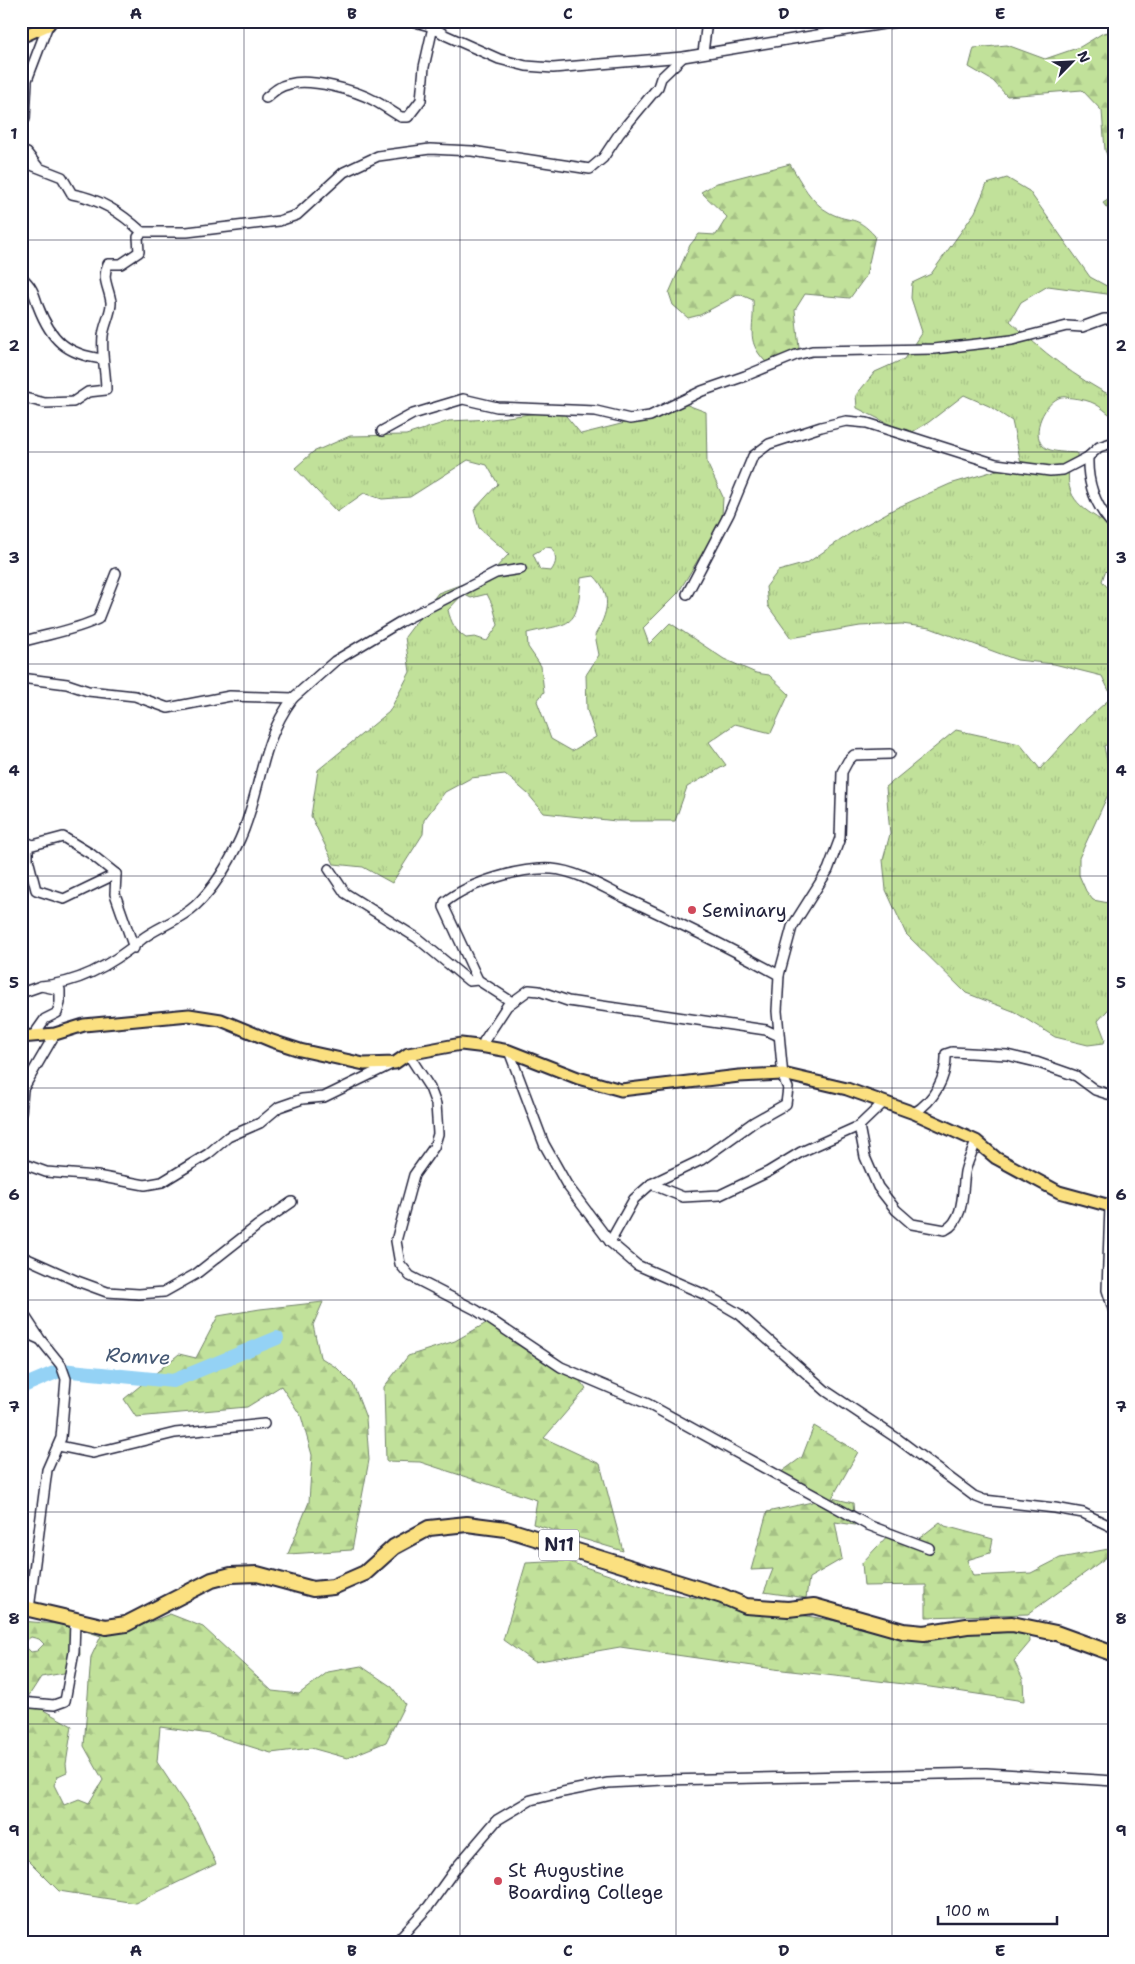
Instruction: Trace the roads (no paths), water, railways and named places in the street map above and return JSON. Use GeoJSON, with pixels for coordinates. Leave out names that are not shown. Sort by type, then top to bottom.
{"type":"FeatureCollection","features":[{"type":"Feature","properties":{"kind":"highway","name":"N11"},"geometry":{"type":"LineString","coordinates":[[25,1610],[106,1627],[126,1624],[212,1580],[231,1575],[257,1574],[313,1589],[333,1587],[365,1573],[394,1547],[429,1528],[467,1524],[506,1529],[722,1596],[746,1606],[788,1609],[814,1606],[903,1631],[924,1633],[967,1626],[1012,1624],[1056,1634],[1114,1654]]}},
{"type":"Feature","properties":{"kind":"main road"},"geometry":{"type":"LineString","coordinates":[[21,37],[50,23]]}},
{"type":"Feature","properties":{"kind":"main road"},"geometry":{"type":"LineString","coordinates":[[27,1037],[55,1034],[84,1025],[189,1015],[221,1020],[272,1041],[364,1064],[395,1063],[408,1054],[461,1044],[486,1047],[509,1051],[578,1078],[621,1090],[783,1074],[847,1089],[914,1113],[976,1141],[996,1158],[1059,1192],[1112,1206]]}},
{"type":"Feature","properties":{"kind":"street"},"geometry":{"type":"LineString","coordinates":[[410,21],[433,27],[445,35],[499,59],[526,66],[553,68],[683,57],[902,21]]}},
{"type":"Feature","properties":{"kind":"street"},"geometry":{"type":"LineString","coordinates":[[703,54],[707,21]]}},
{"type":"Feature","properties":{"kind":"street"},"geometry":{"type":"LineString","coordinates":[[21,122],[25,119],[27,80],[50,23]]}},
{"type":"Feature","properties":{"kind":"street"},"geometry":{"type":"LineString","coordinates":[[266,98],[278,88],[289,84],[317,84],[356,92],[401,117],[408,117],[421,100],[424,67],[433,27]]}},
{"type":"Feature","properties":{"kind":"street"},"geometry":{"type":"LineString","coordinates":[[21,161],[62,177],[72,194],[94,198],[112,208],[142,232],[187,232],[279,221],[297,215],[344,172],[378,156],[430,149],[472,151],[590,169],[603,158],[619,134],[658,87],[661,78],[683,57]]}},
{"type":"Feature","properties":{"kind":"street"},"geometry":{"type":"LineString","coordinates":[[21,151],[26,153],[40,169]]}},
{"type":"Feature","properties":{"kind":"street"},"geometry":{"type":"LineString","coordinates":[[21,397],[44,403],[73,402],[88,392],[106,390],[106,375],[102,359],[102,336],[111,303],[104,273],[108,264],[121,264],[139,252],[138,236],[142,232]]}},
{"type":"Feature","properties":{"kind":"street"},"geometry":{"type":"LineString","coordinates":[[21,277],[34,290],[38,307],[53,336],[72,352],[102,359]]}},
{"type":"Feature","properties":{"kind":"street"},"geometry":{"type":"LineString","coordinates":[[382,431],[413,414],[462,399],[497,407],[596,411],[630,418],[650,416],[702,391],[796,355],[812,351],[934,349],[1012,340],[1067,326],[1082,327],[1114,319]]}},
{"type":"Feature","properties":{"kind":"street"},"geometry":{"type":"LineString","coordinates":[[687,594],[732,508],[753,456],[770,444],[846,421],[867,423],[980,460],[1050,471],[1063,470],[1088,457],[1099,447],[1114,442]]}},
{"type":"Feature","properties":{"kind":"street"},"geometry":{"type":"LineString","coordinates":[[1088,457],[1087,478],[1103,515],[1114,526]]}},
{"type":"Feature","properties":{"kind":"street"},"geometry":{"type":"LineString","coordinates":[[21,993],[41,986],[60,984],[89,974],[134,948],[143,938],[173,923],[196,905],[216,880],[240,839],[268,743],[293,698],[335,661],[400,622],[496,573],[521,569]]}},
{"type":"Feature","properties":{"kind":"street"},"geometry":{"type":"LineString","coordinates":[[21,642],[47,634],[80,628],[98,619],[116,574]]}},
{"type":"Feature","properties":{"kind":"street"},"geometry":{"type":"LineString","coordinates":[[21,678],[67,684],[88,691],[135,696],[168,708],[204,699],[230,696],[293,698]]}},
{"type":"Feature","properties":{"kind":"street"},"geometry":{"type":"LineString","coordinates":[[610,1242],[634,1199],[651,1184],[701,1160],[754,1122],[786,1104],[788,1088],[783,1074],[777,1012],[779,975],[792,927],[828,870],[840,838],[842,772],[848,761],[854,756],[890,754]]}},
{"type":"Feature","properties":{"kind":"street"},"geometry":{"type":"LineString","coordinates":[[64,837],[91,854],[116,874],[64,899],[38,892],[33,886],[28,843],[33,845],[64,837]]}},
{"type":"Feature","properties":{"kind":"street"},"geometry":{"type":"LineString","coordinates":[[329,869],[345,893],[361,905],[391,920],[417,938],[469,981],[478,980]]}},
{"type":"Feature","properties":{"kind":"street"},"geometry":{"type":"LineString","coordinates":[[512,1002],[478,980],[444,907],[445,902],[492,879],[520,870],[554,869],[580,876],[663,915],[779,975]]}},
{"type":"Feature","properties":{"kind":"street"},"geometry":{"type":"LineString","coordinates":[[116,874],[114,894],[134,948]]}},
{"type":"Feature","properties":{"kind":"street"},"geometry":{"type":"LineString","coordinates":[[27,1037],[45,1019],[57,1012],[60,1003],[60,990],[41,986]]}},
{"type":"Feature","properties":{"kind":"street"},"geometry":{"type":"LineString","coordinates":[[486,1047],[484,1041],[512,1002],[529,990],[539,990],[568,1001],[766,1030],[779,1036]]}},
{"type":"Feature","properties":{"kind":"street"},"geometry":{"type":"LineString","coordinates":[[21,1113],[23,1088],[55,1034]]}},
{"type":"Feature","properties":{"kind":"street"},"geometry":{"type":"LineString","coordinates":[[509,1051],[544,1144],[567,1184],[610,1242],[637,1265],[708,1296],[739,1314],[826,1391],[898,1439],[974,1496],[984,1500],[1083,1513],[1114,1528]]}},
{"type":"Feature","properties":{"kind":"street"},"geometry":{"type":"LineString","coordinates":[[914,1113],[926,1106],[936,1090],[946,1066],[946,1054],[952,1052],[1007,1055],[1036,1062],[1076,1076],[1095,1090],[1114,1096]]}},
{"type":"Feature","properties":{"kind":"street"},"geometry":{"type":"LineString","coordinates":[[408,1054],[430,1088],[436,1104],[438,1134],[434,1147],[414,1175],[396,1241],[400,1264],[410,1276],[434,1291],[476,1310],[561,1367],[648,1404],[868,1525],[929,1548]]}},
{"type":"Feature","properties":{"kind":"street"},"geometry":{"type":"LineString","coordinates":[[21,1163],[46,1172],[145,1184],[162,1182],[208,1154],[228,1137],[260,1123],[279,1107],[302,1099],[324,1097],[395,1063]]}},
{"type":"Feature","properties":{"kind":"street"},"geometry":{"type":"LineString","coordinates":[[651,1184],[683,1197],[720,1195],[768,1172],[801,1152],[859,1126],[882,1103]]}},
{"type":"Feature","properties":{"kind":"street"},"geometry":{"type":"LineString","coordinates":[[859,1126],[865,1157],[878,1187],[896,1210],[912,1224],[945,1230],[949,1228],[962,1204],[966,1171],[976,1141]]}},
{"type":"Feature","properties":{"kind":"street"},"geometry":{"type":"LineString","coordinates":[[21,1256],[107,1292],[139,1294],[164,1292],[196,1274],[257,1226],[292,1202]]}},
{"type":"Feature","properties":{"kind":"street"},"geometry":{"type":"LineString","coordinates":[[1112,1206],[1107,1290],[1114,1312]]}},
{"type":"Feature","properties":{"kind":"street"},"geometry":{"type":"LineString","coordinates":[[21,1310],[40,1339],[58,1359],[66,1379],[59,1446],[47,1470],[25,1610]]}},
{"type":"Feature","properties":{"kind":"street"},"geometry":{"type":"LineString","coordinates":[[21,1331],[40,1339]]}},
{"type":"Feature","properties":{"kind":"street"},"geometry":{"type":"LineString","coordinates":[[59,1446],[93,1453],[175,1433],[264,1424]]}},
{"type":"Feature","properties":{"kind":"street"},"geometry":{"type":"LineString","coordinates":[[21,1702],[54,1705],[65,1701],[74,1652],[75,1622]]}},
{"type":"Feature","properties":{"kind":"street"},"geometry":{"type":"LineString","coordinates":[[395,1943],[428,1907],[456,1868],[497,1820],[531,1800],[563,1792],[608,1784],[672,1779],[986,1773],[1114,1780]]}},
{"type":"Feature","properties":{"kind":"waterway","name":"Romve"},"geometry":{"type":"LineString","coordinates":[[21,1387],[61,1370],[173,1381],[277,1338]]}},
{"type":"Feature","properties":{"kind":"place","name":"Seminary"},"geometry":{"type":"Point","coordinates":[692,910]}},
{"type":"Feature","properties":{"kind":"place","name":"St Augustine Boarding College"},"geometry":{"type":"Point","coordinates":[498,1881]}}]}
